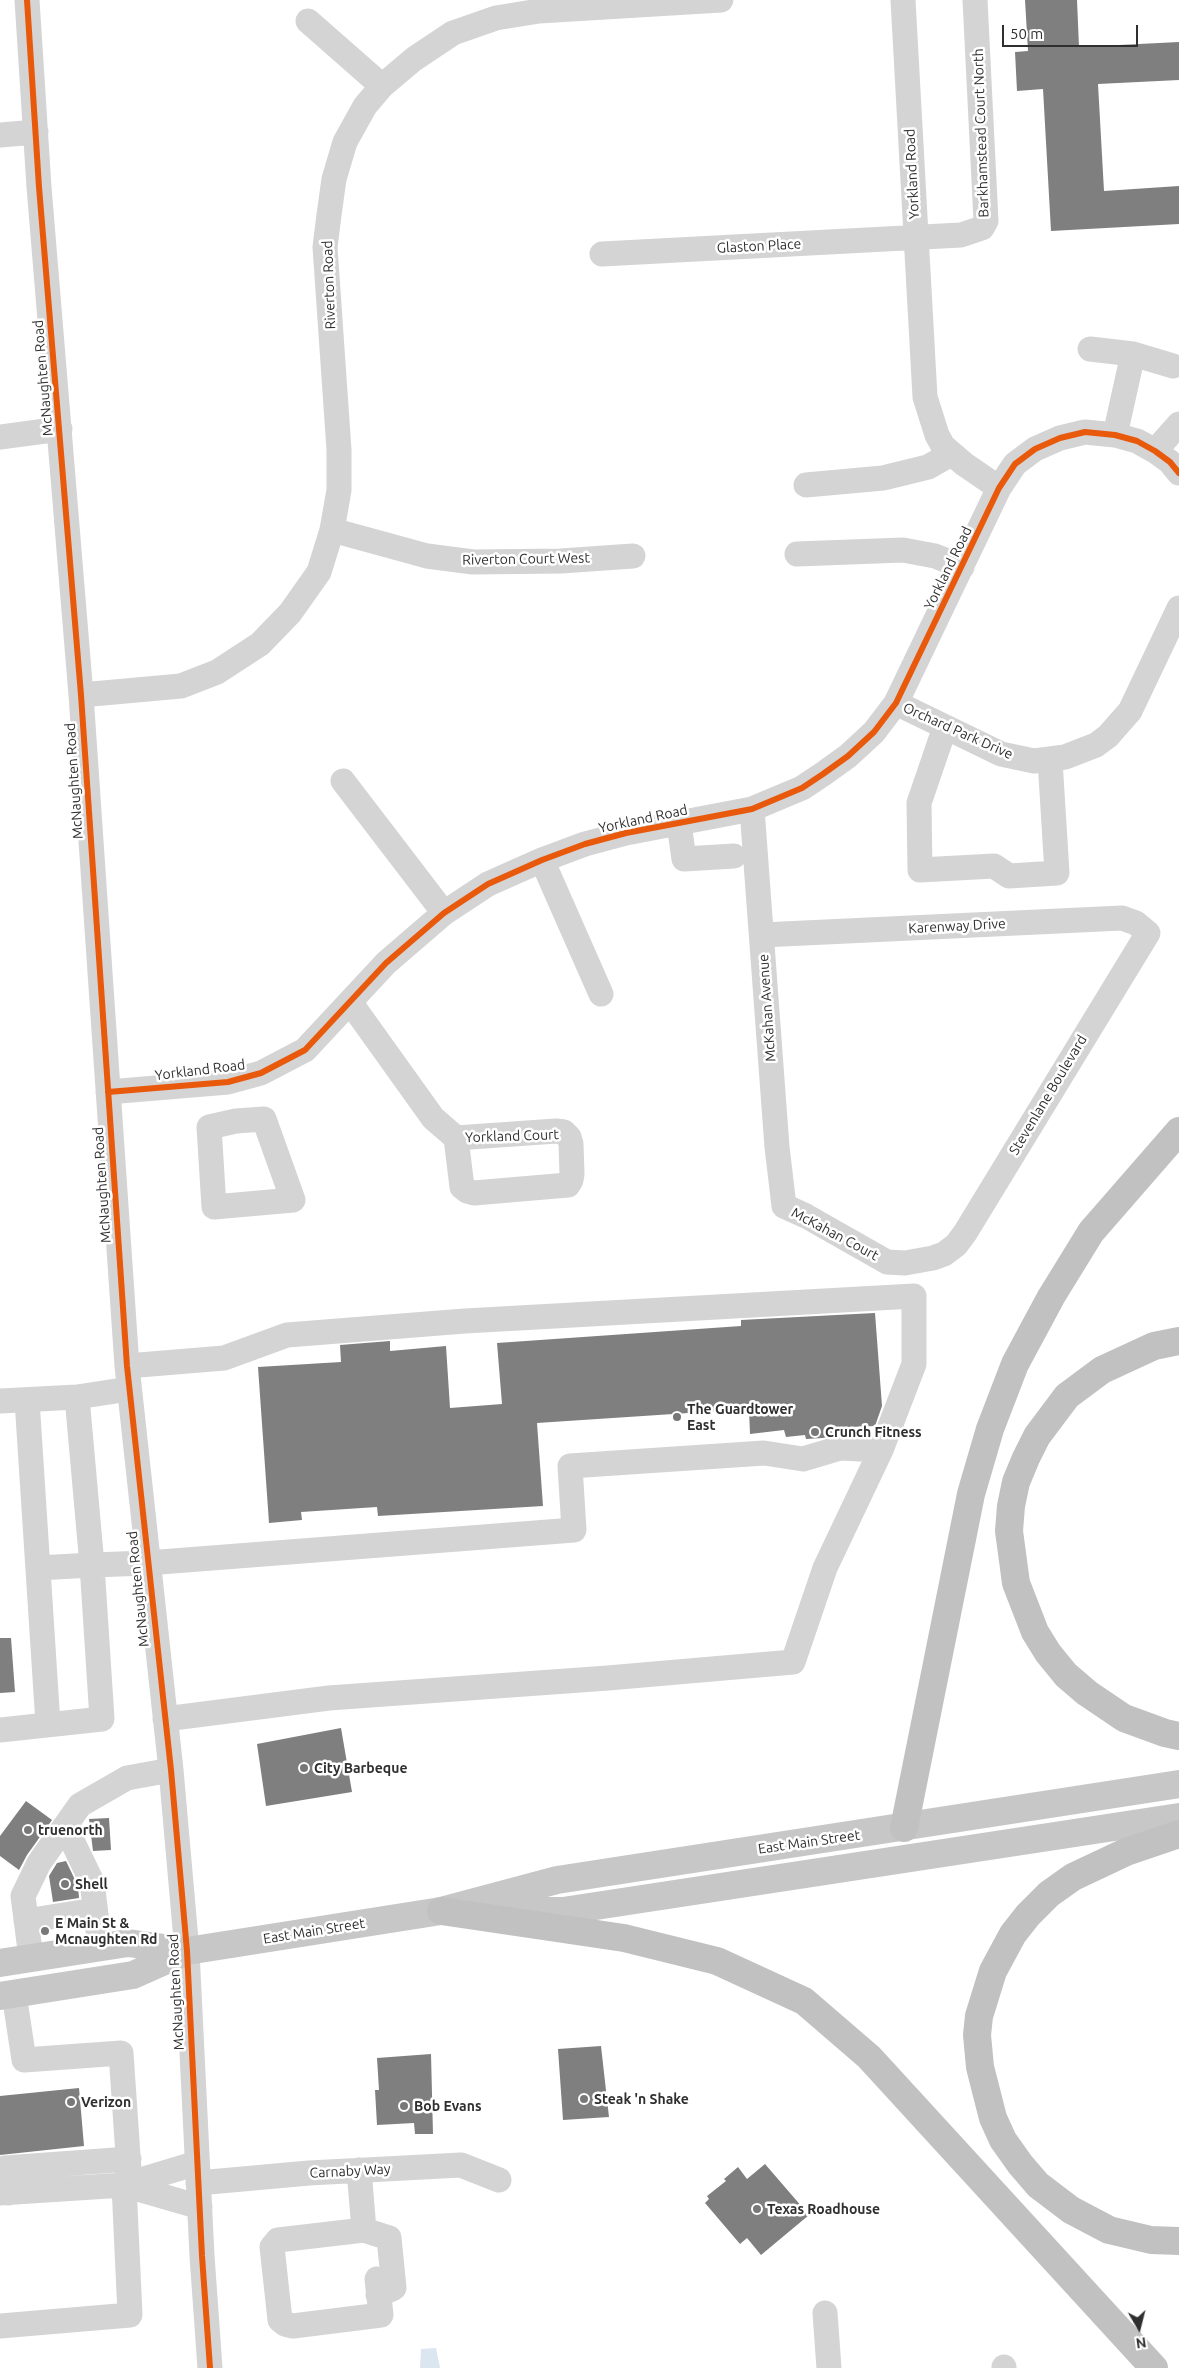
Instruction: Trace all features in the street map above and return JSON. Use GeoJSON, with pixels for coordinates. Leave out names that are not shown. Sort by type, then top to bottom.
{"type":"FeatureCollection","features":[{"type":"Feature","properties":{"kind":"highway"},"geometry":{"type":"LineString","coordinates":[[904,1828],[971,1494],[993,1421],[1016,1364],[1051,1297],[1092,1232],[1179,1131]]}},
{"type":"Feature","properties":{"kind":"highway"},"geometry":{"type":"LineString","coordinates":[[1179,1341],[1154,1346],[1102,1370],[1067,1396],[1037,1436],[1026,1458],[1016,1482],[1011,1506],[1009,1531],[1016,1583],[1035,1632],[1048,1653],[1066,1675],[1124,1718],[1165,1733],[1179,1736]]}},
{"type":"Feature","properties":{"kind":"highway"},"geometry":{"type":"LineString","coordinates":[[1179,1834],[1126,1852],[1073,1877],[1049,1894],[1028,1915],[1013,1934],[993,1971],[979,2016],[977,2035],[980,2067],[993,2118],[1003,2140],[1038,2185],[1071,2210],[1110,2230],[1151,2240],[1179,2240]]}},
{"type":"Feature","properties":{"kind":"highway"},"geometry":{"type":"LineString","coordinates":[[440,1911],[624,1938],[699,1956],[718,1961],[804,2001],[869,2057],[1154,2368]]}},
{"type":"Feature","properties":{"kind":"main road","name":"East Main Street"},"geometry":{"type":"LineString","coordinates":[[7,1995],[133,1975],[187,1951],[440,1911],[557,1880],[904,1828],[1179,1784]]}},
{"type":"Feature","properties":{"kind":"main road","name":"East Main Street"},"geometry":{"type":"LineString","coordinates":[[440,1911],[563,1911],[1179,1817]]}},
{"type":"Feature","properties":{"kind":"main road","name":"East Main Street"},"geometry":{"type":"LineString","coordinates":[[0,1963],[128,1943],[187,1951]]}},
{"type":"Feature","properties":{"kind":"street","name":"McNaughten Road"},"geometry":{"type":"LineString","coordinates":[[27,0],[81,695],[128,1378],[171,1770],[187,1951],[210,2368]]}},
{"type":"Feature","properties":{"kind":"street","name":"Riverton Road"},"geometry":{"type":"LineString","coordinates":[[81,695],[181,686],[217,672],[260,644],[290,614],[319,572],[332,530],[339,490],[339,450],[325,247],[334,179],[345,142],[365,106],[382,86],[414,59],[453,33],[496,18],[539,11],[721,0]]}},
{"type":"Feature","properties":{"kind":"street","name":"Yorkland Road"},"geometry":{"type":"LineString","coordinates":[[108,1092],[228,1082],[261,1073],[305,1050],[386,963],[444,913],[488,884],[542,860],[585,844],[626,833],[752,809],[802,788],[848,756],[874,732],[896,703],[999,488],[951,454],[937,435],[925,397],[903,0]]}},
{"type":"Feature","properties":{"kind":"street","name":"Barkhamstead Court North"},"geometry":{"type":"LineString","coordinates":[[916,238],[968,234],[982,228],[986,222],[974,0]]}},
{"type":"Feature","properties":{"kind":"street"},"geometry":{"type":"LineString","coordinates":[[308,21],[382,86]]}},
{"type":"Feature","properties":{"kind":"street"},"geometry":{"type":"LineString","coordinates":[[0,135],[36,132]]}},
{"type":"Feature","properties":{"kind":"street","name":"Glaston Place"},"geometry":{"type":"LineString","coordinates":[[602,254],[916,238]]}},
{"type":"Feature","properties":{"kind":"street"},"geometry":{"type":"LineString","coordinates":[[1090,349],[1133,354],[1173,366]]}},
{"type":"Feature","properties":{"kind":"street"},"geometry":{"type":"LineString","coordinates":[[1115,434],[1133,354]]}},
{"type":"Feature","properties":{"kind":"street"},"geometry":{"type":"LineString","coordinates":[[1155,450],[1179,424]]}},
{"type":"Feature","properties":{"kind":"street"},"geometry":{"type":"LineString","coordinates":[[0,437],[60,430]]}},
{"type":"Feature","properties":{"kind":"street"},"geometry":{"type":"LineString","coordinates":[[999,488],[1015,464],[1035,449],[1060,438],[1085,432],[1115,434],[1137,441],[1155,450],[1170,462],[1179,474]]}},
{"type":"Feature","properties":{"kind":"street"},"geometry":{"type":"LineString","coordinates":[[806,485],[883,478],[928,467],[951,454]]}},
{"type":"Feature","properties":{"kind":"street","name":"Riverton Court West"},"geometry":{"type":"LineString","coordinates":[[332,530],[427,556],[473,562],[633,556]]}},
{"type":"Feature","properties":{"kind":"street"},"geometry":{"type":"LineString","coordinates":[[797,554],[903,550],[935,556],[962,567]]}},
{"type":"Feature","properties":{"kind":"street","name":"Orchard Park Drive"},"geometry":{"type":"LineString","coordinates":[[896,703],[1001,754],[1034,761],[1065,757],[1096,745],[1130,711],[1179,608]]}},
{"type":"Feature","properties":{"kind":"street"},"geometry":{"type":"LineString","coordinates":[[945,727],[919,803],[920,870],[994,866],[1009,876],[1057,873],[1050,760]]}},
{"type":"Feature","properties":{"kind":"street"},"geometry":{"type":"LineString","coordinates":[[343,781],[444,913]]}},
{"type":"Feature","properties":{"kind":"street","name":"McKahan Avenue"},"geometry":{"type":"LineString","coordinates":[[752,809],[777,1147],[784,1206]]}},
{"type":"Feature","properties":{"kind":"street"},"geometry":{"type":"LineString","coordinates":[[678,824],[684,859],[734,856]]}},
{"type":"Feature","properties":{"kind":"street"},"geometry":{"type":"LineString","coordinates":[[542,860],[601,994]]}},
{"type":"Feature","properties":{"kind":"street","name":"Karenway Drive"},"geometry":{"type":"LineString","coordinates":[[762,935],[1122,918],[1136,922],[1148,932]]}},
{"type":"Feature","properties":{"kind":"street","name":"Stevenlane Boulevard"},"geometry":{"type":"LineString","coordinates":[[944,1254],[956,1245],[965,1234],[1148,932]]}},
{"type":"Feature","properties":{"kind":"street","name":"Yorkland Court"},"geometry":{"type":"LineString","coordinates":[[350,1002],[433,1118],[456,1138],[564,1132],[569,1137],[571,1144],[571,1180],[568,1185],[560,1187],[474,1193],[467,1191],[462,1187],[459,1180],[456,1138]]}},
{"type":"Feature","properties":{"kind":"street"},"geometry":{"type":"LineString","coordinates":[[228,1082],[236,1121]]}},
{"type":"Feature","properties":{"kind":"street","name":"McKahan Court"},"geometry":{"type":"LineString","coordinates":[[784,1206],[806,1216],[887,1262],[922,1261],[944,1254]]}},
{"type":"Feature","properties":{"kind":"street"},"geometry":{"type":"LineString","coordinates":[[0,1401],[77,1397],[128,1378],[224,1358],[287,1335],[475,1320],[914,1296],[914,1364],[881,1450],[825,1568],[793,1662],[608,1678],[329,1698],[165,1719]]}},
{"type":"Feature","properties":{"kind":"street"},"geometry":{"type":"LineString","coordinates":[[0,1730],[102,1719],[92,1565],[77,1397]]}},
{"type":"Feature","properties":{"kind":"street"},"geometry":{"type":"LineString","coordinates":[[28,1400],[48,1724]]}},
{"type":"Feature","properties":{"kind":"street"},"geometry":{"type":"LineString","coordinates":[[38,1568],[147,1563],[574,1530],[570,1466],[764,1453],[803,1459],[840,1448],[881,1450]]}},
{"type":"Feature","properties":{"kind":"street"},"geometry":{"type":"LineString","coordinates":[[31,1958],[23,1896],[39,1863],[80,1805],[127,1778],[171,1770]]}},
{"type":"Feature","properties":{"kind":"street"},"geometry":{"type":"LineString","coordinates":[[65,1826],[92,1882],[100,1947]]}},
{"type":"Feature","properties":{"kind":"street"},"geometry":{"type":"LineString","coordinates":[[26,1921],[95,1910]]}},
{"type":"Feature","properties":{"kind":"street"},"geometry":{"type":"LineString","coordinates":[[0,2326],[130,2315],[124,2185],[129,2170],[129,2160],[121,2053],[24,2060],[7,1995]]}},
{"type":"Feature","properties":{"kind":"street"},"geometry":{"type":"LineString","coordinates":[[129,2160],[5,2168],[4,2193],[124,2185],[200,2207]]}},
{"type":"Feature","properties":{"kind":"street","name":"Carnaby Way"},"geometry":{"type":"LineString","coordinates":[[124,2185],[198,2173],[359,2170],[461,2165],[499,2180]]}},
{"type":"Feature","properties":{"kind":"street"},"geometry":{"type":"LineString","coordinates":[[359,2170],[364,2230]]}},
{"type":"Feature","properties":{"kind":"street"},"geometry":{"type":"LineString","coordinates":[[364,2230],[389,2238],[394,2288],[378,2287],[381,2315],[293,2326],[285,2324],[280,2320],[272,2247],[278,2240],[364,2230]]}},
{"type":"Feature","properties":{"kind":"street"},"geometry":{"type":"LineString","coordinates":[[825,2312],[829,2368]]}},
{"type":"Feature","properties":{"kind":"shaded area"},"geometry":{"type":"Polygon","coordinates":[[[436,2348],[440,2368],[420,2368],[421,2349],[436,2348]]]}},
{"type":"Feature","properties":{"kind":"building"},"geometry":{"type":"Polygon","coordinates":[[[1025,0],[1077,0],[1079,47],[1179,42],[1179,80],[1098,84],[1104,191],[1179,186],[1179,224],[1051,231],[1043,89],[1017,91],[1015,52],[1028,51],[1025,0]]]}},
{"type":"Feature","properties":{"kind":"building"},"geometry":{"type":"Polygon","coordinates":[[[875,1313],[882,1406],[875,1426],[850,1427],[850,1433],[831,1433],[832,1436],[823,1438],[806,1439],[805,1435],[786,1437],[784,1430],[750,1434],[749,1409],[537,1423],[543,1506],[378,1516],[377,1507],[301,1512],[302,1520],[269,1523],[258,1367],[341,1362],[340,1345],[390,1341],[390,1351],[446,1346],[450,1408],[502,1404],[497,1343],[741,1326],[741,1320],[875,1313]]]}},
{"type":"Feature","properties":{"kind":"building"},"geometry":{"type":"Polygon","coordinates":[[[0,1638],[11,1638],[15,1692],[0,1693],[0,1638]]]}},
{"type":"Feature","properties":{"kind":"building","name":"City Barbeque"},"geometry":{"type":"Polygon","coordinates":[[[341,1728],[352,1792],[266,1806],[257,1744],[341,1728]]]}},
{"type":"Feature","properties":{"kind":"building","name":"truenorth"},"geometry":{"type":"Polygon","coordinates":[[[26,1801],[52,1820],[27,1855],[19,1870],[0,1856],[0,1836],[26,1801]]]}},
{"type":"Feature","properties":{"kind":"building"},"geometry":{"type":"Polygon","coordinates":[[[109,1818],[111,1850],[93,1851],[89,1819],[109,1818]]]}},
{"type":"Feature","properties":{"kind":"building","name":"Shell"},"geometry":{"type":"Polygon","coordinates":[[[66,1861],[78,1886],[79,1898],[53,1902],[49,1876],[57,1863],[66,1861]]]}},
{"type":"Feature","properties":{"kind":"building","name":"Steak 'n Shake"},"geometry":{"type":"Polygon","coordinates":[[[601,2046],[609,2117],[563,2120],[558,2049],[601,2046]]]}},
{"type":"Feature","properties":{"kind":"building","name":"Bob Evans"},"geometry":{"type":"Polygon","coordinates":[[[431,2054],[433,2134],[415,2134],[414,2123],[377,2125],[375,2090],[379,2090],[377,2058],[431,2054]]]}},
{"type":"Feature","properties":{"kind":"building"},"geometry":{"type":"Polygon","coordinates":[[[79,2088],[84,2146],[0,2155],[0,2096],[79,2088]]]}},
{"type":"Feature","properties":{"kind":"building","name":"Texas Roadhouse"},"geometry":{"type":"Polygon","coordinates":[[[765,2164],[809,2215],[761,2255],[747,2238],[740,2244],[705,2203],[709,2199],[707,2196],[726,2181],[724,2179],[738,2167],[747,2179],[765,2164]]]}},
{"type":"Feature","properties":{"kind":"cycle path"},"geometry":{"type":"LineString","coordinates":[[27,0],[39,187],[81,695],[127,1366],[171,1770],[187,1951],[202,2256],[210,2368]]}},
{"type":"Feature","properties":{"kind":"cycle path"},"geometry":{"type":"LineString","coordinates":[[108,1092],[228,1082],[261,1073],[305,1050],[386,963],[444,913],[488,884],[542,860],[585,844],[626,833],[752,809],[802,788],[823,774],[848,756],[874,732],[896,703],[999,488],[1015,464],[1035,449],[1060,438],[1085,432],[1115,435],[1137,441],[1155,451],[1170,462],[1179,473]]}},
{"type":"Feature","properties":{"kind":"place","name":"The Guardtower East"},"geometry":{"type":"Point","coordinates":[677,1417]}},
{"type":"Feature","properties":{"kind":"place","name":"Crunch Fitness"},"geometry":{"type":"Point","coordinates":[815,1432]}},
{"type":"Feature","properties":{"kind":"place","name":"City Barbeque"},"geometry":{"type":"Point","coordinates":[304,1768]}},
{"type":"Feature","properties":{"kind":"place","name":"truenorth"},"geometry":{"type":"Point","coordinates":[28,1830]}},
{"type":"Feature","properties":{"kind":"place","name":"Shell"},"geometry":{"type":"Point","coordinates":[65,1884]}},
{"type":"Feature","properties":{"kind":"place","name":"E Main St & Mcnaughten Rd"},"geometry":{"type":"Point","coordinates":[45,1931]}},
{"type":"Feature","properties":{"kind":"place","name":"Steak 'n Shake"},"geometry":{"type":"Point","coordinates":[584,2099]}},
{"type":"Feature","properties":{"kind":"place","name":"Verizon"},"geometry":{"type":"Point","coordinates":[71,2102]}},
{"type":"Feature","properties":{"kind":"place","name":"Bob Evans"},"geometry":{"type":"Point","coordinates":[404,2106]}},
{"type":"Feature","properties":{"kind":"place","name":"Texas Roadhouse"},"geometry":{"type":"Point","coordinates":[757,2209]}}]}
